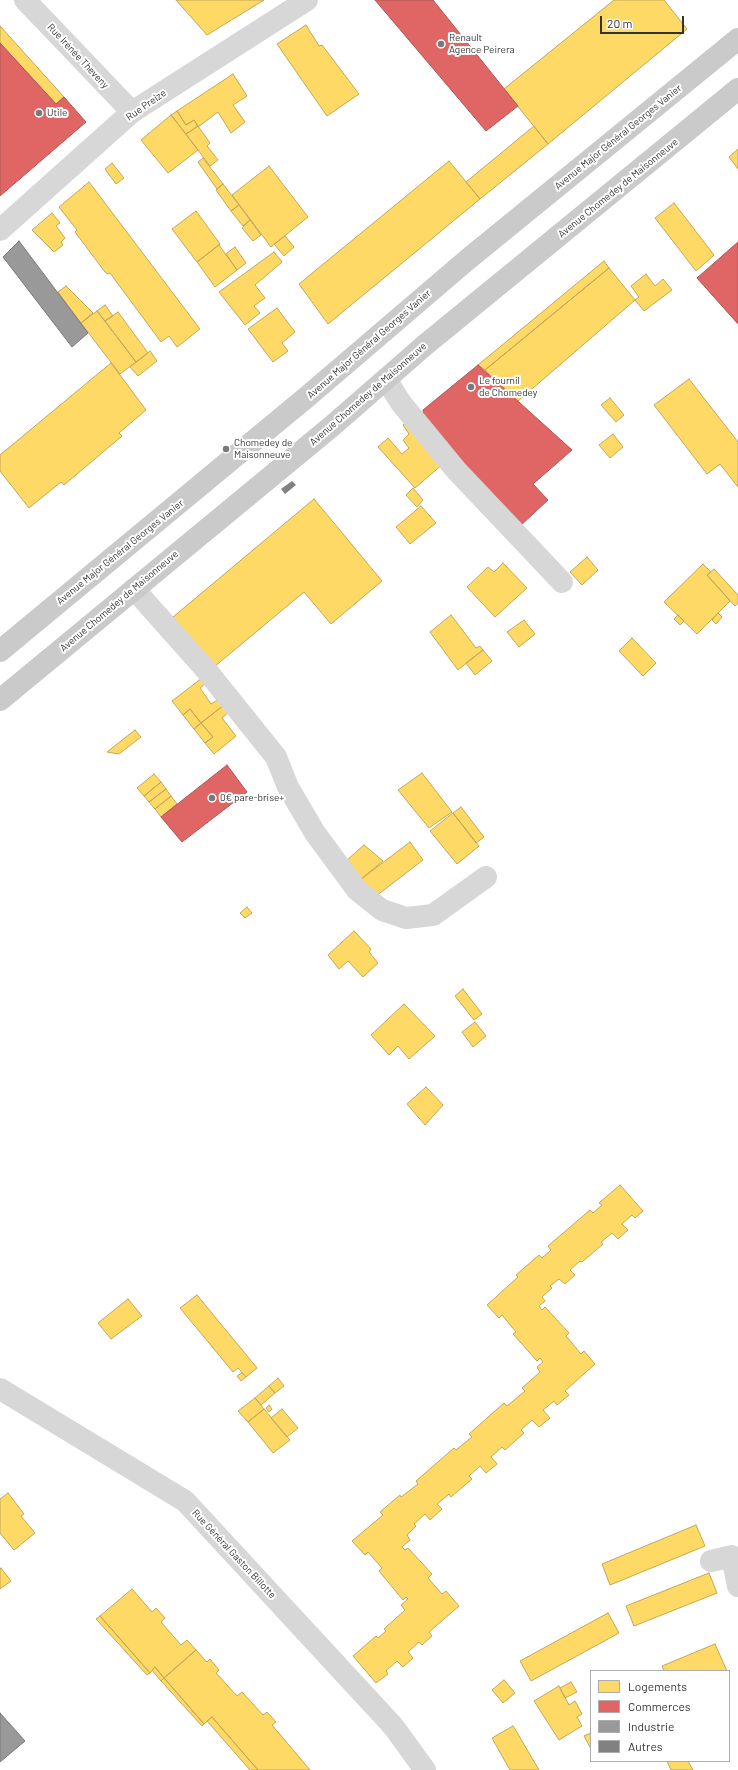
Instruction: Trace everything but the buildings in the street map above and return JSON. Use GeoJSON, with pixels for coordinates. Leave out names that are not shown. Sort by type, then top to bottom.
{"type":"FeatureCollection","features":[{"type":"Feature","properties":{"kind":"main road","name":"Avenue Major Général Georges Vanier"},"geometry":{"type":"LineString","coordinates":[[0,651],[308,396],[467,260],[738,39]]}},
{"type":"Feature","properties":{"kind":"main road","name":"Avenue Chomedey de Maisonneuve"},"geometry":{"type":"LineString","coordinates":[[0,700],[738,89]]}},
{"type":"Feature","properties":{"kind":"street","name":"Rue Irénée Theveny"},"geometry":{"type":"LineString","coordinates":[[25,0],[132,112]]}},
{"type":"Feature","properties":{"kind":"street","name":"Rue Preize"},"geometry":{"type":"LineString","coordinates":[[0,230],[132,112],[307,0]]}},
{"type":"Feature","properties":{"kind":"street"},"geometry":{"type":"LineString","coordinates":[[386,379],[401,403],[456,470],[562,582]]}},
{"type":"Feature","properties":{"kind":"street"},"geometry":{"type":"LineString","coordinates":[[134,589],[207,671],[276,757],[288,787],[315,834],[357,890],[382,910],[406,918],[433,915],[486,877]]}},
{"type":"Feature","properties":{"kind":"street","name":"Rue Général Gaston Billotte"},"geometry":{"type":"LineString","coordinates":[[0,1389],[185,1501],[393,1726],[425,1770]]}},
{"type":"Feature","properties":{"kind":"street"},"geometry":{"type":"LineString","coordinates":[[711,1561],[732,1556],[738,1586]]}},
{"type":"Feature","properties":{"kind":"place","name":"Renault Agence Peirera"},"geometry":{"type":"Point","coordinates":[441,44]}},
{"type":"Feature","properties":{"kind":"place","name":"Utile"},"geometry":{"type":"Point","coordinates":[39,113]}},
{"type":"Feature","properties":{"kind":"place","name":"Le fournil de Chomedey"},"geometry":{"type":"Point","coordinates":[471,387]}},
{"type":"Feature","properties":{"kind":"place","name":"Chomedey de Maisonneuve"},"geometry":{"type":"Point","coordinates":[226,449]}},
{"type":"Feature","properties":{"kind":"place","name":"0€ pare-brise+"},"geometry":{"type":"Point","coordinates":[212,798]}}]}
